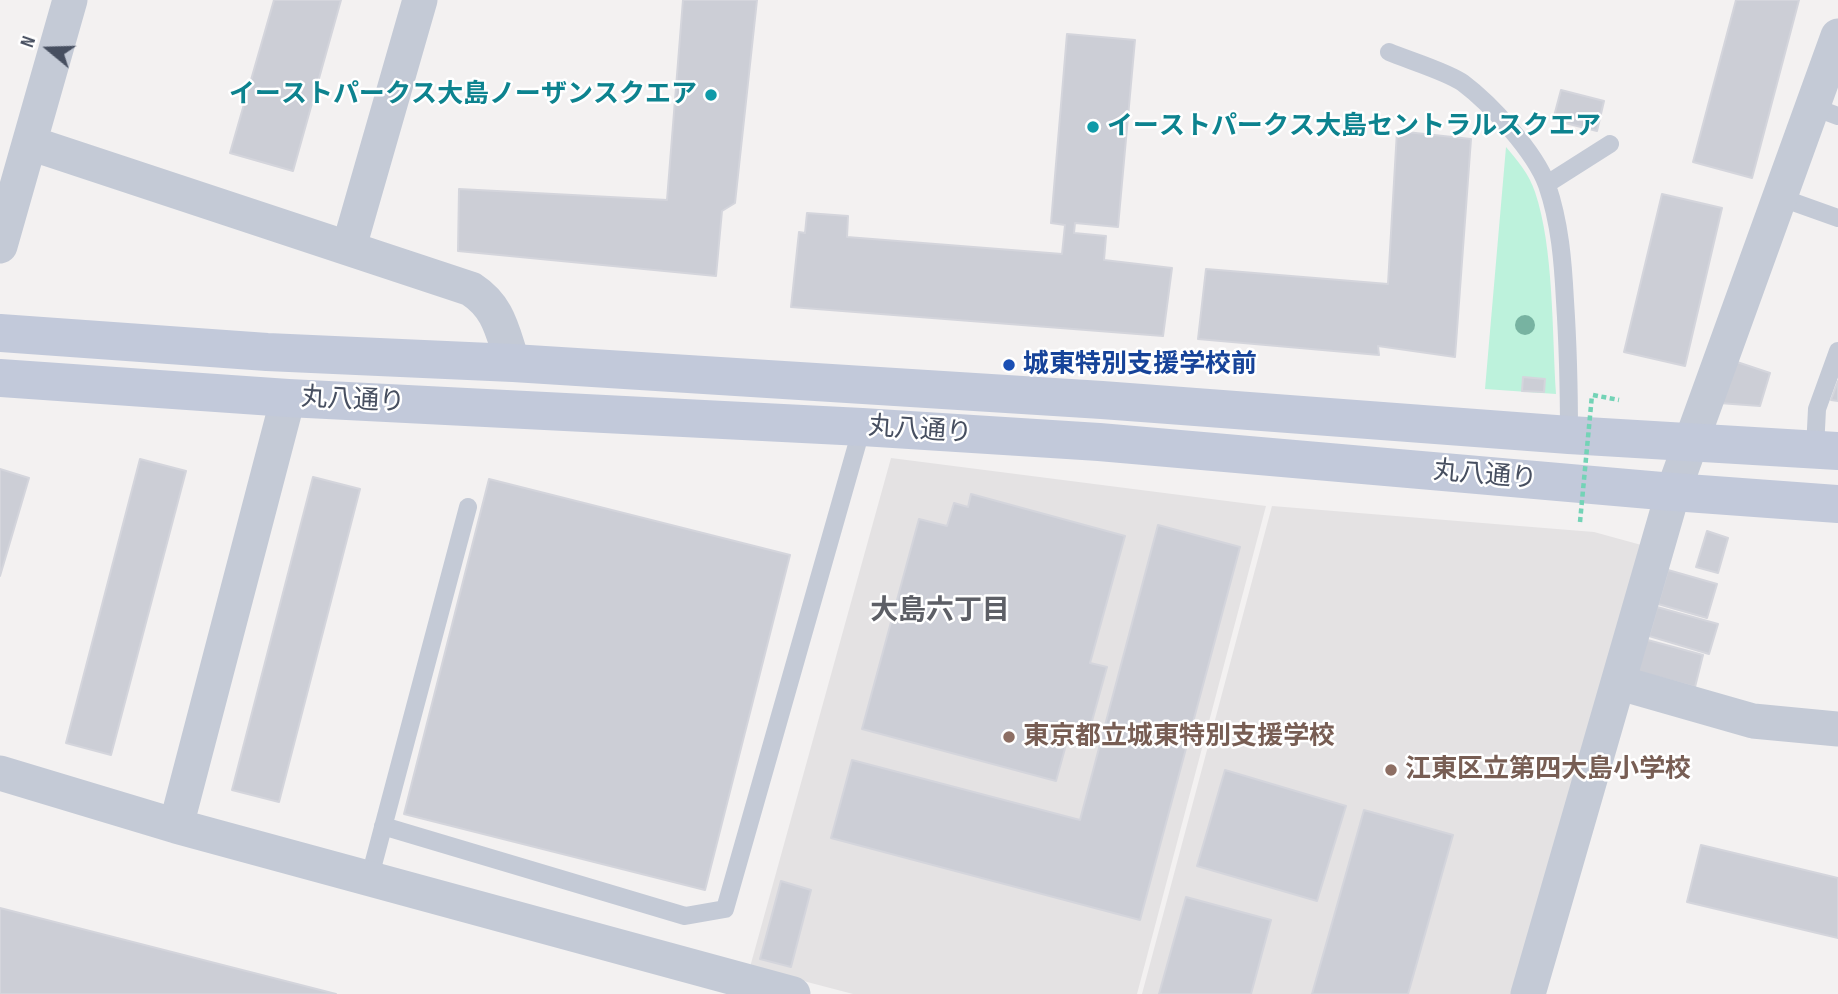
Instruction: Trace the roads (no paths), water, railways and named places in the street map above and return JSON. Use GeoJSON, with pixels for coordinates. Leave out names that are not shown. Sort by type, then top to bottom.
{"type":"FeatureCollection","features":[{"type":"Feature","properties":{"kind":"main road","name":"丸八通り"},"geometry":{"type":"LineString","coordinates":[[0,333],[267,352],[513,363],[1102,400],[1569,435],[1826,450]]}},
{"type":"Feature","properties":{"kind":"main road","name":"丸八通り"},"geometry":{"type":"LineString","coordinates":[[0,378],[275,397],[1099,442],[1838,504]]}},
{"type":"Feature","properties":{"kind":"street"},"geometry":{"type":"LineString","coordinates":[[0,246],[71,0]]}},
{"type":"Feature","properties":{"kind":"street"},"geometry":{"type":"LineString","coordinates":[[348,247],[419,0]]}},
{"type":"Feature","properties":{"kind":"street"},"geometry":{"type":"LineString","coordinates":[[1528,994],[1674,492],[1779,197],[1825,111],[1838,36]]}},
{"type":"Feature","properties":{"kind":"street"},"geometry":{"type":"LineString","coordinates":[[30,144],[471,289],[486,299],[497,317],[513,363]]}},
{"type":"Feature","properties":{"kind":"street"},"geometry":{"type":"LineString","coordinates":[[176,826],[275,397]]}},
{"type":"Feature","properties":{"kind":"street"},"geometry":{"type":"LineString","coordinates":[[1620,683],[1753,721],[1838,729]]}},
{"type":"Feature","properties":{"kind":"street"},"geometry":{"type":"LineString","coordinates":[[0,773],[369,880],[793,994]]}},
{"type":"Feature","properties":{"kind":"lane"},"geometry":{"type":"LineString","coordinates":[[1389,52],[1462,82],[1505,122],[1536,163],[1546,184],[1557,223],[1563,266],[1569,372],[1569,435]]}},
{"type":"Feature","properties":{"kind":"lane"},"geometry":{"type":"LineString","coordinates":[[1546,184],[1609,144]]}},
{"type":"Feature","properties":{"kind":"lane"},"geometry":{"type":"LineString","coordinates":[[1779,197],[1838,218]]}},
{"type":"Feature","properties":{"kind":"lane"},"geometry":{"type":"LineString","coordinates":[[1826,450],[1817,409],[1838,351]]}},
{"type":"Feature","properties":{"kind":"lane"},"geometry":{"type":"LineString","coordinates":[[383,826],[685,916],[725,909],[862,427]]}},
{"type":"Feature","properties":{"kind":"lane"},"geometry":{"type":"LineString","coordinates":[[369,880],[468,507]]}},
{"type":"Feature","properties":{"kind":"place","name":"イーストパークス大島ノーザンスクエア"},"geometry":{"type":"Point","coordinates":[711,95]}},
{"type":"Feature","properties":{"kind":"place","name":"イーストパークス大島セントラルスクエア"},"geometry":{"type":"Point","coordinates":[1093,127]}},
{"type":"Feature","properties":{"kind":"place","name":"城東特別支援学校前"},"geometry":{"type":"Point","coordinates":[1009,365]}},
{"type":"Feature","properties":{"kind":"place","name":"東京都立城東特別支援学校"},"geometry":{"type":"Point","coordinates":[1009,737]}},
{"type":"Feature","properties":{"kind":"place","name":"江東区立第四大島小学校"},"geometry":{"type":"Point","coordinates":[1391,770]}},
{"type":"Feature","properties":{"kind":"district","name":"大島六丁目"},"geometry":{"type":"Point","coordinates":[940,612]}}]}
